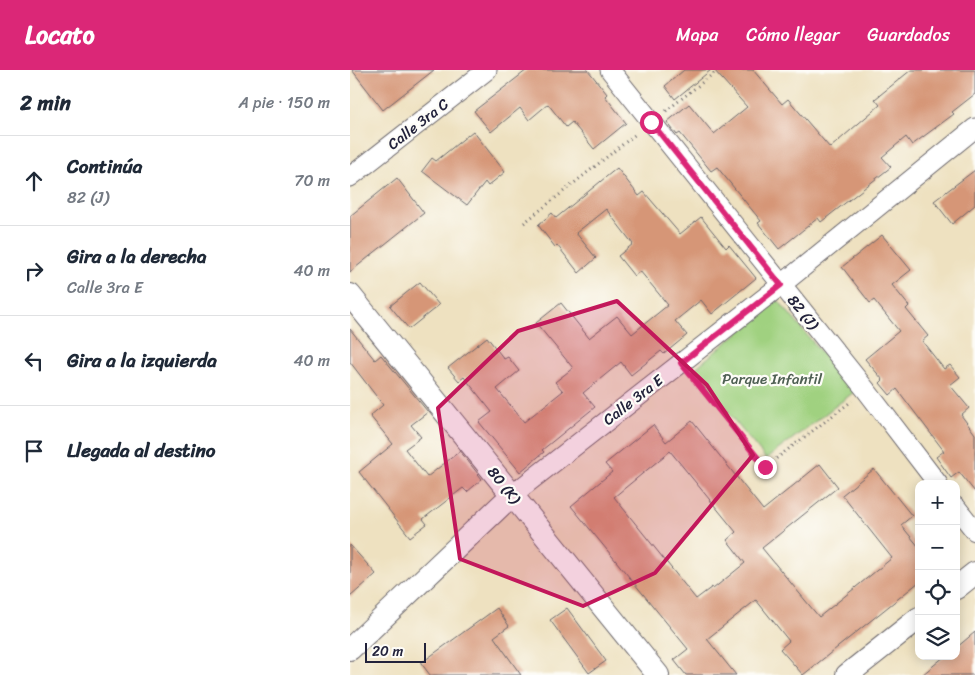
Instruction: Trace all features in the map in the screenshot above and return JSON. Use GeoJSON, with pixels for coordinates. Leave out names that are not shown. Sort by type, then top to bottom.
{"type":"FeatureCollection","features":[{"type":"Feature","properties":{"kind":"street","name":"Calle 3ra C"},"geometry":{"type":"LineString","coordinates":[[350,177],[487,70]]}},
{"type":"Feature","properties":{"kind":"street","name":"82 (J)"},"geometry":{"type":"LineString","coordinates":[[610,70],[866,390],[935,480]]}},
{"type":"Feature","properties":{"kind":"street","name":"Calle 3ra E"},"geometry":{"type":"LineString","coordinates":[[350,649],[512,495],[781,285],[975,128]]}},
{"type":"Feature","properties":{"kind":"street","name":"80 (K)"},"geometry":{"type":"LineString","coordinates":[[350,295],[658,675]]}},
{"type":"Feature","properties":{"kind":"street"},"geometry":{"type":"LineString","coordinates":[[960,512],[975,531]]}},
{"type":"Feature","properties":{"kind":"street"},"geometry":{"type":"LineString","coordinates":[[960,585],[975,573]]}},
{"type":"Feature","properties":{"kind":"street"},"geometry":{"type":"LineString","coordinates":[[847,675],[915,621]]}},
{"type":"Feature","properties":{"kind":"path"},"geometry":{"type":"LineString","coordinates":[[524,223],[718,70]]}},
{"type":"Feature","properties":{"kind":"path"},"geometry":{"type":"LineString","coordinates":[[681,363],[765,467],[866,390]]}},
{"type":"Feature","properties":{"kind":"highlighted area"},"geometry":{"type":"Polygon","coordinates":[[[617,301],[707,385],[753,455],[655,573],[583,606],[460,559],[438,408],[518,331],[617,301]]]}},
{"type":"Feature","properties":{"kind":"green space","name":"Parque Infantil"},"geometry":{"type":"Polygon","coordinates":[[[778,300],[854,392],[766,459],[693,370],[778,300]]]}},
{"type":"Feature","properties":{"kind":"building"},"geometry":{"type":"Polygon","coordinates":[[[352,70],[434,70],[383,110],[352,70]]]}},
{"type":"Feature","properties":{"kind":"building"},"geometry":{"type":"Polygon","coordinates":[[[527,70],[588,70],[626,123],[594,149],[572,122],[566,127],[548,104],[529,120],[520,108],[491,132],[474,111],[527,70]]]}},
{"type":"Feature","properties":{"kind":"building"},"geometry":{"type":"Polygon","coordinates":[[[684,70],[711,70],[675,99],[665,86],[684,70]]]}},
{"type":"Feature","properties":{"kind":"building"},"geometry":{"type":"Polygon","coordinates":[[[714,70],[753,70],[782,104],[788,99],[830,148],[880,105],[875,99],[911,70],[975,70],[975,94],[952,112],[954,114],[912,145],[906,137],[882,157],[891,167],[821,222],[818,218],[779,249],[758,223],[761,221],[717,167],[711,171],[680,133],[677,135],[667,122],[689,104],[714,134],[747,107],[714,70]]]}},
{"type":"Feature","properties":{"kind":"building"},"geometry":{"type":"Polygon","coordinates":[[[473,131],[505,172],[488,186],[485,182],[467,205],[422,171],[432,158],[436,161],[473,131]]]}},
{"type":"Feature","properties":{"kind":"building"},"geometry":{"type":"Polygon","coordinates":[[[617,168],[639,196],[644,192],[680,234],[701,217],[726,248],[729,245],[756,278],[712,314],[701,300],[675,321],[687,335],[664,354],[661,351],[631,375],[621,362],[583,393],[595,407],[542,450],[544,452],[520,472],[479,422],[492,412],[464,377],[459,381],[448,368],[487,337],[504,359],[508,357],[519,371],[497,389],[524,422],[563,391],[555,382],[573,368],[536,323],[561,303],[589,338],[617,316],[632,334],[668,305],[640,271],[634,276],[618,256],[633,244],[606,209],[576,233],[596,258],[579,273],[538,225],[552,213],[556,218],[617,168]]]}},
{"type":"Feature","properties":{"kind":"building"},"geometry":{"type":"Polygon","coordinates":[[[975,170],[975,205],[952,224],[934,201],[975,170]]]}},
{"type":"Feature","properties":{"kind":"building"},"geometry":{"type":"Polygon","coordinates":[[[397,178],[424,213],[350,272],[350,216],[397,178]]]}},
{"type":"Feature","properties":{"kind":"building"},"geometry":{"type":"Polygon","coordinates":[[[882,235],[911,270],[892,285],[909,306],[906,309],[928,336],[922,341],[944,369],[950,365],[960,377],[950,385],[969,408],[961,415],[975,434],[975,492],[959,472],[951,478],[936,457],[944,451],[897,389],[890,395],[880,383],[883,380],[865,359],[899,331],[874,300],[870,303],[842,267],[882,235]]]}},
{"type":"Feature","properties":{"kind":"building"},"geometry":{"type":"Polygon","coordinates":[[[420,282],[439,305],[409,329],[390,306],[420,282]]]}},
{"type":"Feature","properties":{"kind":"building"},"geometry":{"type":"Polygon","coordinates":[[[350,329],[375,360],[381,355],[428,412],[411,425],[421,437],[405,449],[427,477],[460,451],[482,479],[467,492],[463,488],[423,519],[427,524],[410,537],[359,472],[393,444],[370,416],[383,405],[350,362],[350,329]]]}},
{"type":"Feature","properties":{"kind":"building"},"geometry":{"type":"Polygon","coordinates":[[[692,421],[763,510],[820,464],[838,487],[762,548],[819,617],[892,558],[842,495],[874,469],[912,516],[901,525],[915,542],[915,585],[803,675],[780,649],[789,641],[756,600],[707,639],[736,675],[686,675],[674,660],[688,649],[571,506],[612,472],[605,464],[653,425],[666,442],[692,421]],[[670,451],[614,497],[696,599],[712,587],[713,589],[745,563],[727,540],[736,532],[670,451]]]}},
{"type":"Feature","properties":{"kind":"building"},"geometry":{"type":"Polygon","coordinates":[[[350,545],[376,574],[350,597],[350,545]]]}},
{"type":"Feature","properties":{"kind":"building"},"geometry":{"type":"Polygon","coordinates":[[[497,608],[509,626],[494,637],[521,675],[430,675],[421,663],[497,608]]]}},
{"type":"Feature","properties":{"kind":"building"},"geometry":{"type":"Polygon","coordinates":[[[567,608],[606,661],[589,673],[550,620],[567,608]]]}},
{"type":"Feature","properties":{"kind":"building"},"geometry":{"type":"Polygon","coordinates":[[[975,632],[975,675],[922,675],[940,660],[960,660],[960,645],[975,632]]]}},
{"type":"Feature","properties":{"kind":"route"},"geometry":{"type":"LineString","coordinates":[[651,122],[781,285],[681,363],[765,467]]}}]}
